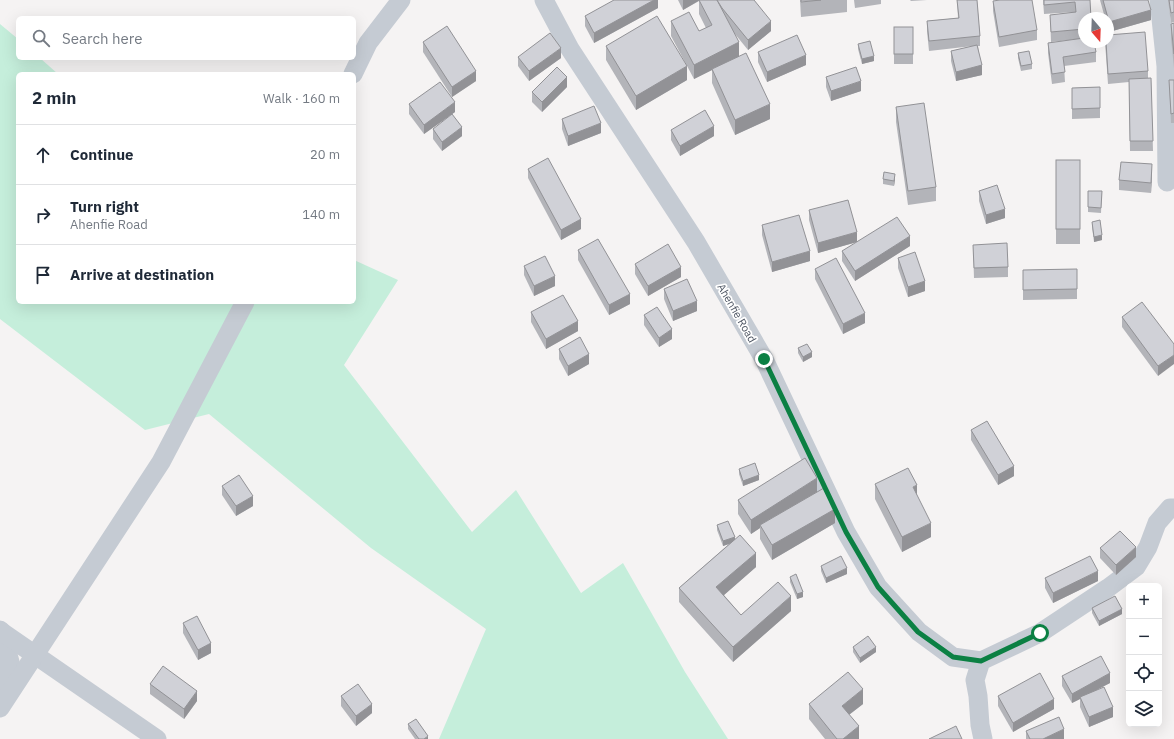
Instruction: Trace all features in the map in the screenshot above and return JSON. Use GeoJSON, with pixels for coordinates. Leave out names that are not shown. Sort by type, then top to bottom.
{"type":"FeatureCollection","features":[{"type":"Feature","properties":{"kind":"street"},"geometry":{"type":"LineString","coordinates":[[354,72],[368,43],[401,0]]}},
{"type":"Feature","properties":{"kind":"street","name":"Ahenfie Road"},"geometry":{"type":"LineString","coordinates":[[544,0],[570,49],[696,242],[764,359],[846,532],[878,587],[918,632],[953,657],[981,661]]}},
{"type":"Feature","properties":{"kind":"street"},"geometry":{"type":"LineString","coordinates":[[1159,0],[1166,66],[1167,182]]}},
{"type":"Feature","properties":{"kind":"street"},"geometry":{"type":"LineString","coordinates":[[0,708],[161,462],[244,304]]}},
{"type":"Feature","properties":{"kind":"street"},"geometry":{"type":"LineString","coordinates":[[983,739],[980,725],[976,680],[981,661],[1040,633],[1108,588],[1136,567],[1148,547],[1157,523],[1170,508],[1174,508]]}},
{"type":"Feature","properties":{"kind":"street"},"geometry":{"type":"LineString","coordinates":[[1,631],[157,739]]}},
{"type":"Feature","properties":{"kind":"street"},"geometry":{"type":"LineString","coordinates":[[0,686],[10,662],[1,631]]}},
{"type":"Feature","properties":{"kind":"green space"},"geometry":{"type":"Polygon","coordinates":[[[0,24],[16,37],[16,60],[42,60],[56,72],[16,72],[16,304],[356,304],[356,261],[398,280],[344,365],[472,532],[516,490],[581,593],[623,563],[685,672],[728,739],[439,739],[486,629],[371,548],[209,414],[145,430],[0,319],[0,24]]]}},
{"type":"Feature","properties":{"kind":"building"},"geometry":{"type":"Polygon","coordinates":[[[614,0],[654,0],[594,33],[585,16],[614,0]]]}},
{"type":"Feature","properties":{"kind":"building"},"geometry":{"type":"Polygon","coordinates":[[[699,0],[717,0],[739,42],[694,65],[671,21],[689,12],[699,31],[712,25],[699,0]]]}},
{"type":"Feature","properties":{"kind":"building"},"geometry":{"type":"Polygon","coordinates":[[[717,0],[754,0],[771,21],[748,40],[717,0]]]}},
{"type":"Feature","properties":{"kind":"building"},"geometry":{"type":"Polygon","coordinates":[[[801,0],[821,0],[801,2],[801,0]]]}},
{"type":"Feature","properties":{"kind":"building"},"geometry":{"type":"Polygon","coordinates":[[[957,0],[977,0],[980,36],[929,41],[927,21],[959,18],[957,0]]]}},
{"type":"Feature","properties":{"kind":"building"},"geometry":{"type":"Polygon","coordinates":[[[1032,0],[1037,30],[999,37],[993,1],[1032,0]]]}},
{"type":"Feature","properties":{"kind":"building"},"geometry":{"type":"Polygon","coordinates":[[[1044,0],[1090,0],[1091,12],[1078,12],[1078,30],[1051,32],[1050,15],[1076,12],[1075,2],[1044,5],[1044,0]]]}},
{"type":"Feature","properties":{"kind":"building"},"geometry":{"type":"Polygon","coordinates":[[[1103,0],[1148,0],[1151,10],[1114,21],[1114,12],[1106,12],[1103,0]]]}},
{"type":"Feature","properties":{"kind":"building"},"geometry":{"type":"Polygon","coordinates":[[[1169,0],[1174,0],[1174,12],[1171,13],[1169,0]]]}},
{"type":"Feature","properties":{"kind":"building"},"geometry":{"type":"Polygon","coordinates":[[[657,16],[687,66],[636,96],[606,46],[657,16]]]}},
{"type":"Feature","properties":{"kind":"building"},"geometry":{"type":"Polygon","coordinates":[[[1174,23],[1174,54],[1171,24],[1174,23]]]}},
{"type":"Feature","properties":{"kind":"building"},"geometry":{"type":"Polygon","coordinates":[[[447,26],[476,71],[452,87],[423,42],[447,26]]]}},
{"type":"Feature","properties":{"kind":"building"},"geometry":{"type":"Polygon","coordinates":[[[894,27],[913,27],[913,54],[894,54],[894,27]]]}},
{"type":"Feature","properties":{"kind":"building"},"geometry":{"type":"Polygon","coordinates":[[[1145,32],[1148,71],[1108,74],[1106,48],[1114,48],[1114,35],[1145,32]]]}},
{"type":"Feature","properties":{"kind":"building"},"geometry":{"type":"Polygon","coordinates":[[[550,33],[561,48],[529,71],[518,57],[550,33]]]}},
{"type":"Feature","properties":{"kind":"building"},"geometry":{"type":"Polygon","coordinates":[[[797,35],[806,55],[767,72],[758,52],[797,35]]]}},
{"type":"Feature","properties":{"kind":"building"},"geometry":{"type":"Polygon","coordinates":[[[1078,39],[1078,48],[1095,48],[1096,52],[1063,57],[1065,72],[1052,74],[1048,43],[1078,39]]]}},
{"type":"Feature","properties":{"kind":"building"},"geometry":{"type":"Polygon","coordinates":[[[870,41],[874,56],[862,59],[858,44],[870,41]]]}},
{"type":"Feature","properties":{"kind":"building"},"geometry":{"type":"Polygon","coordinates":[[[977,45],[982,65],[956,72],[951,51],[977,45]]]}},
{"type":"Feature","properties":{"kind":"building"},"geometry":{"type":"Polygon","coordinates":[[[1029,51],[1032,64],[1021,66],[1018,53],[1029,51]]]}},
{"type":"Feature","properties":{"kind":"building"},"geometry":{"type":"Polygon","coordinates":[[[746,53],[770,104],[735,120],[712,69],[746,53]]]}},
{"type":"Feature","properties":{"kind":"building"},"geometry":{"type":"Polygon","coordinates":[[[557,67],[567,77],[542,102],[532,92],[557,67]]]}},
{"type":"Feature","properties":{"kind":"building"},"geometry":{"type":"Polygon","coordinates":[[[856,67],[861,81],[831,91],[826,77],[856,67]]]}},
{"type":"Feature","properties":{"kind":"building"},"geometry":{"type":"Polygon","coordinates":[[[1151,78],[1153,141],[1130,141],[1129,79],[1151,78]]]}},
{"type":"Feature","properties":{"kind":"building"},"geometry":{"type":"Polygon","coordinates":[[[1169,80],[1174,80],[1174,113],[1171,114],[1169,80]]]}},
{"type":"Feature","properties":{"kind":"building"},"geometry":{"type":"Polygon","coordinates":[[[440,82],[455,102],[424,125],[409,104],[440,82]]]}},
{"type":"Feature","properties":{"kind":"building"},"geometry":{"type":"Polygon","coordinates":[[[1100,87],[1100,108],[1072,109],[1072,88],[1100,87]]]}},
{"type":"Feature","properties":{"kind":"building"},"geometry":{"type":"Polygon","coordinates":[[[924,103],[936,187],[908,191],[896,107],[924,103]]]}},
{"type":"Feature","properties":{"kind":"building"},"geometry":{"type":"Polygon","coordinates":[[[594,106],[601,123],[568,136],[562,119],[594,106]]]}},
{"type":"Feature","properties":{"kind":"building"},"geometry":{"type":"Polygon","coordinates":[[[705,110],[714,126],[680,146],[671,130],[705,110]]]}},
{"type":"Feature","properties":{"kind":"building"},"geometry":{"type":"Polygon","coordinates":[[[452,114],[462,127],[442,142],[433,129],[452,114]]]}},
{"type":"Feature","properties":{"kind":"building"},"geometry":{"type":"Polygon","coordinates":[[[548,158],[581,219],[561,230],[528,169],[548,158]]]}},
{"type":"Feature","properties":{"kind":"building"},"geometry":{"type":"Polygon","coordinates":[[[1056,160],[1080,160],[1080,229],[1056,229],[1056,160]]]}},
{"type":"Feature","properties":{"kind":"building"},"geometry":{"type":"Polygon","coordinates":[[[1121,162],[1152,164],[1151,183],[1119,180],[1121,162]]]}},
{"type":"Feature","properties":{"kind":"building"},"geometry":{"type":"Polygon","coordinates":[[[884,172],[895,174],[894,181],[883,179],[884,172]]]}},
{"type":"Feature","properties":{"kind":"building"},"geometry":{"type":"Polygon","coordinates":[[[997,185],[1005,209],[986,215],[979,191],[997,185]]]}},
{"type":"Feature","properties":{"kind":"building"},"geometry":{"type":"Polygon","coordinates":[[[1088,191],[1102,191],[1101,208],[1088,207],[1088,191]]]}},
{"type":"Feature","properties":{"kind":"building"},"geometry":{"type":"Polygon","coordinates":[[[848,200],[857,232],[818,243],[809,210],[848,200]]]}},
{"type":"Feature","properties":{"kind":"building"},"geometry":{"type":"Polygon","coordinates":[[[799,215],[810,251],[772,262],[762,225],[799,215]]]}},
{"type":"Feature","properties":{"kind":"building"},"geometry":{"type":"Polygon","coordinates":[[[897,217],[910,236],[855,271],[842,251],[897,217]]]}},
{"type":"Feature","properties":{"kind":"building"},"geometry":{"type":"Polygon","coordinates":[[[1100,220],[1102,235],[1094,237],[1092,222],[1100,220]]]}},
{"type":"Feature","properties":{"kind":"building"},"geometry":{"type":"Polygon","coordinates":[[[598,239],[630,294],[609,305],[578,250],[598,239]]]}},
{"type":"Feature","properties":{"kind":"building"},"geometry":{"type":"Polygon","coordinates":[[[1007,243],[1008,267],[974,268],[973,245],[1007,243]]]}},
{"type":"Feature","properties":{"kind":"building"},"geometry":{"type":"Polygon","coordinates":[[[668,244],[681,267],[648,286],[635,264],[668,244]]]}},
{"type":"Feature","properties":{"kind":"building"},"geometry":{"type":"Polygon","coordinates":[[[915,252],[925,281],[908,287],[898,258],[915,252]]]}},
{"type":"Feature","properties":{"kind":"building"},"geometry":{"type":"Polygon","coordinates":[[[545,256],[555,276],[534,286],[524,266],[545,256]]]}},
{"type":"Feature","properties":{"kind":"building"},"geometry":{"type":"Polygon","coordinates":[[[836,258],[865,313],[843,324],[815,269],[836,258]]]}},
{"type":"Feature","properties":{"kind":"building"},"geometry":{"type":"Polygon","coordinates":[[[1077,269],[1077,289],[1023,290],[1023,270],[1077,269]]]}},
{"type":"Feature","properties":{"kind":"building"},"geometry":{"type":"Polygon","coordinates":[[[687,279],[697,301],[673,311],[664,289],[687,279]]]}},
{"type":"Feature","properties":{"kind":"building"},"geometry":{"type":"Polygon","coordinates":[[[563,295],[578,321],[546,339],[531,312],[563,295]]]}},
{"type":"Feature","properties":{"kind":"building"},"geometry":{"type":"Polygon","coordinates":[[[1142,302],[1174,344],[1174,355],[1158,366],[1122,317],[1142,302]]]}},
{"type":"Feature","properties":{"kind":"building"},"geometry":{"type":"Polygon","coordinates":[[[657,307],[672,329],[659,338],[644,315],[657,307]]]}},
{"type":"Feature","properties":{"kind":"building"},"geometry":{"type":"Polygon","coordinates":[[[580,337],[589,354],[568,366],[559,349],[580,337]]]}},
{"type":"Feature","properties":{"kind":"building"},"geometry":{"type":"Polygon","coordinates":[[[807,344],[812,352],[803,357],[798,348],[807,344]]]}},
{"type":"Feature","properties":{"kind":"building"},"geometry":{"type":"Polygon","coordinates":[[[987,421],[1014,466],[998,475],[971,430],[987,421]]]}},
{"type":"Feature","properties":{"kind":"building"},"geometry":{"type":"Polygon","coordinates":[[[805,458],[817,478],[751,520],[738,500],[805,458]]]}},
{"type":"Feature","properties":{"kind":"building"},"geometry":{"type":"Polygon","coordinates":[[[755,463],[759,475],[743,481],[739,469],[755,463]]]}},
{"type":"Feature","properties":{"kind":"building"},"geometry":{"type":"Polygon","coordinates":[[[908,468],[917,485],[913,487],[931,523],[902,537],[875,484],[908,468]]]}},
{"type":"Feature","properties":{"kind":"building"},"geometry":{"type":"Polygon","coordinates":[[[239,475],[253,496],[236,506],[222,486],[239,475]]]}},
{"type":"Feature","properties":{"kind":"building"},"geometry":{"type":"Polygon","coordinates":[[[824,488],[835,509],[772,545],[760,525],[824,488]]]}},
{"type":"Feature","properties":{"kind":"building"},"geometry":{"type":"Polygon","coordinates":[[[728,521],[735,537],[723,541],[717,525],[728,521]]]}},
{"type":"Feature","properties":{"kind":"building"},"geometry":{"type":"Polygon","coordinates":[[[1120,531],[1136,547],[1116,565],[1100,548],[1120,531]]]}},
{"type":"Feature","properties":{"kind":"building"},"geometry":{"type":"Polygon","coordinates":[[[740,535],[756,553],[716,587],[741,615],[778,582],[791,596],[733,647],[679,588],[740,535]]]}},
{"type":"Feature","properties":{"kind":"building"},"geometry":{"type":"Polygon","coordinates":[[[841,556],[847,568],[826,578],[821,566],[841,556]]]}},
{"type":"Feature","properties":{"kind":"building"},"geometry":{"type":"Polygon","coordinates":[[[1090,556],[1098,571],[1053,593],[1045,578],[1090,556]]]}},
{"type":"Feature","properties":{"kind":"building"},"geometry":{"type":"Polygon","coordinates":[[[796,574],[803,592],[797,594],[790,577],[796,574]]]}},
{"type":"Feature","properties":{"kind":"building"},"geometry":{"type":"Polygon","coordinates":[[[1115,596],[1122,609],[1099,621],[1092,608],[1115,596]]]}},
{"type":"Feature","properties":{"kind":"building"},"geometry":{"type":"Polygon","coordinates":[[[197,616],[211,643],[198,650],[183,623],[197,616]]]}},
{"type":"Feature","properties":{"kind":"building"},"geometry":{"type":"Polygon","coordinates":[[[868,636],[876,647],[860,658],[853,647],[868,636]]]}},
{"type":"Feature","properties":{"kind":"building"},"geometry":{"type":"Polygon","coordinates":[[[1101,656],[1110,673],[1072,694],[1062,676],[1101,656]]]}},
{"type":"Feature","properties":{"kind":"building"},"geometry":{"type":"Polygon","coordinates":[[[163,666],[197,691],[184,709],[150,684],[163,666]]]}},
{"type":"Feature","properties":{"kind":"building"},"geometry":{"type":"Polygon","coordinates":[[[848,672],[863,689],[842,706],[859,726],[843,739],[837,739],[809,704],[848,672]]]}},
{"type":"Feature","properties":{"kind":"building"},"geometry":{"type":"Polygon","coordinates":[[[1040,673],[1054,699],[1013,723],[998,696],[1040,673]]]}},
{"type":"Feature","properties":{"kind":"building"},"geometry":{"type":"Polygon","coordinates":[[[358,684],[372,704],[356,716],[341,696],[358,684]]]}},
{"type":"Feature","properties":{"kind":"building"},"geometry":{"type":"Polygon","coordinates":[[[1104,687],[1113,707],[1089,717],[1080,697],[1104,687]]]}},
{"type":"Feature","properties":{"kind":"building"},"geometry":{"type":"Polygon","coordinates":[[[1059,717],[1064,729],[1043,739],[1030,739],[1026,731],[1059,717]]]}},
{"type":"Feature","properties":{"kind":"building"},"geometry":{"type":"Polygon","coordinates":[[[416,719],[428,736],[424,739],[419,739],[408,724],[416,719]]]}},
{"type":"Feature","properties":{"kind":"building"},"geometry":{"type":"Polygon","coordinates":[[[956,726],[962,739],[929,739],[956,726]]]}},
{"type":"Feature","properties":{"kind":"route"},"geometry":{"type":"LineString","coordinates":[[764,359],[846,532],[878,587],[918,632],[953,657],[981,661],[1040,633]]}}]}
